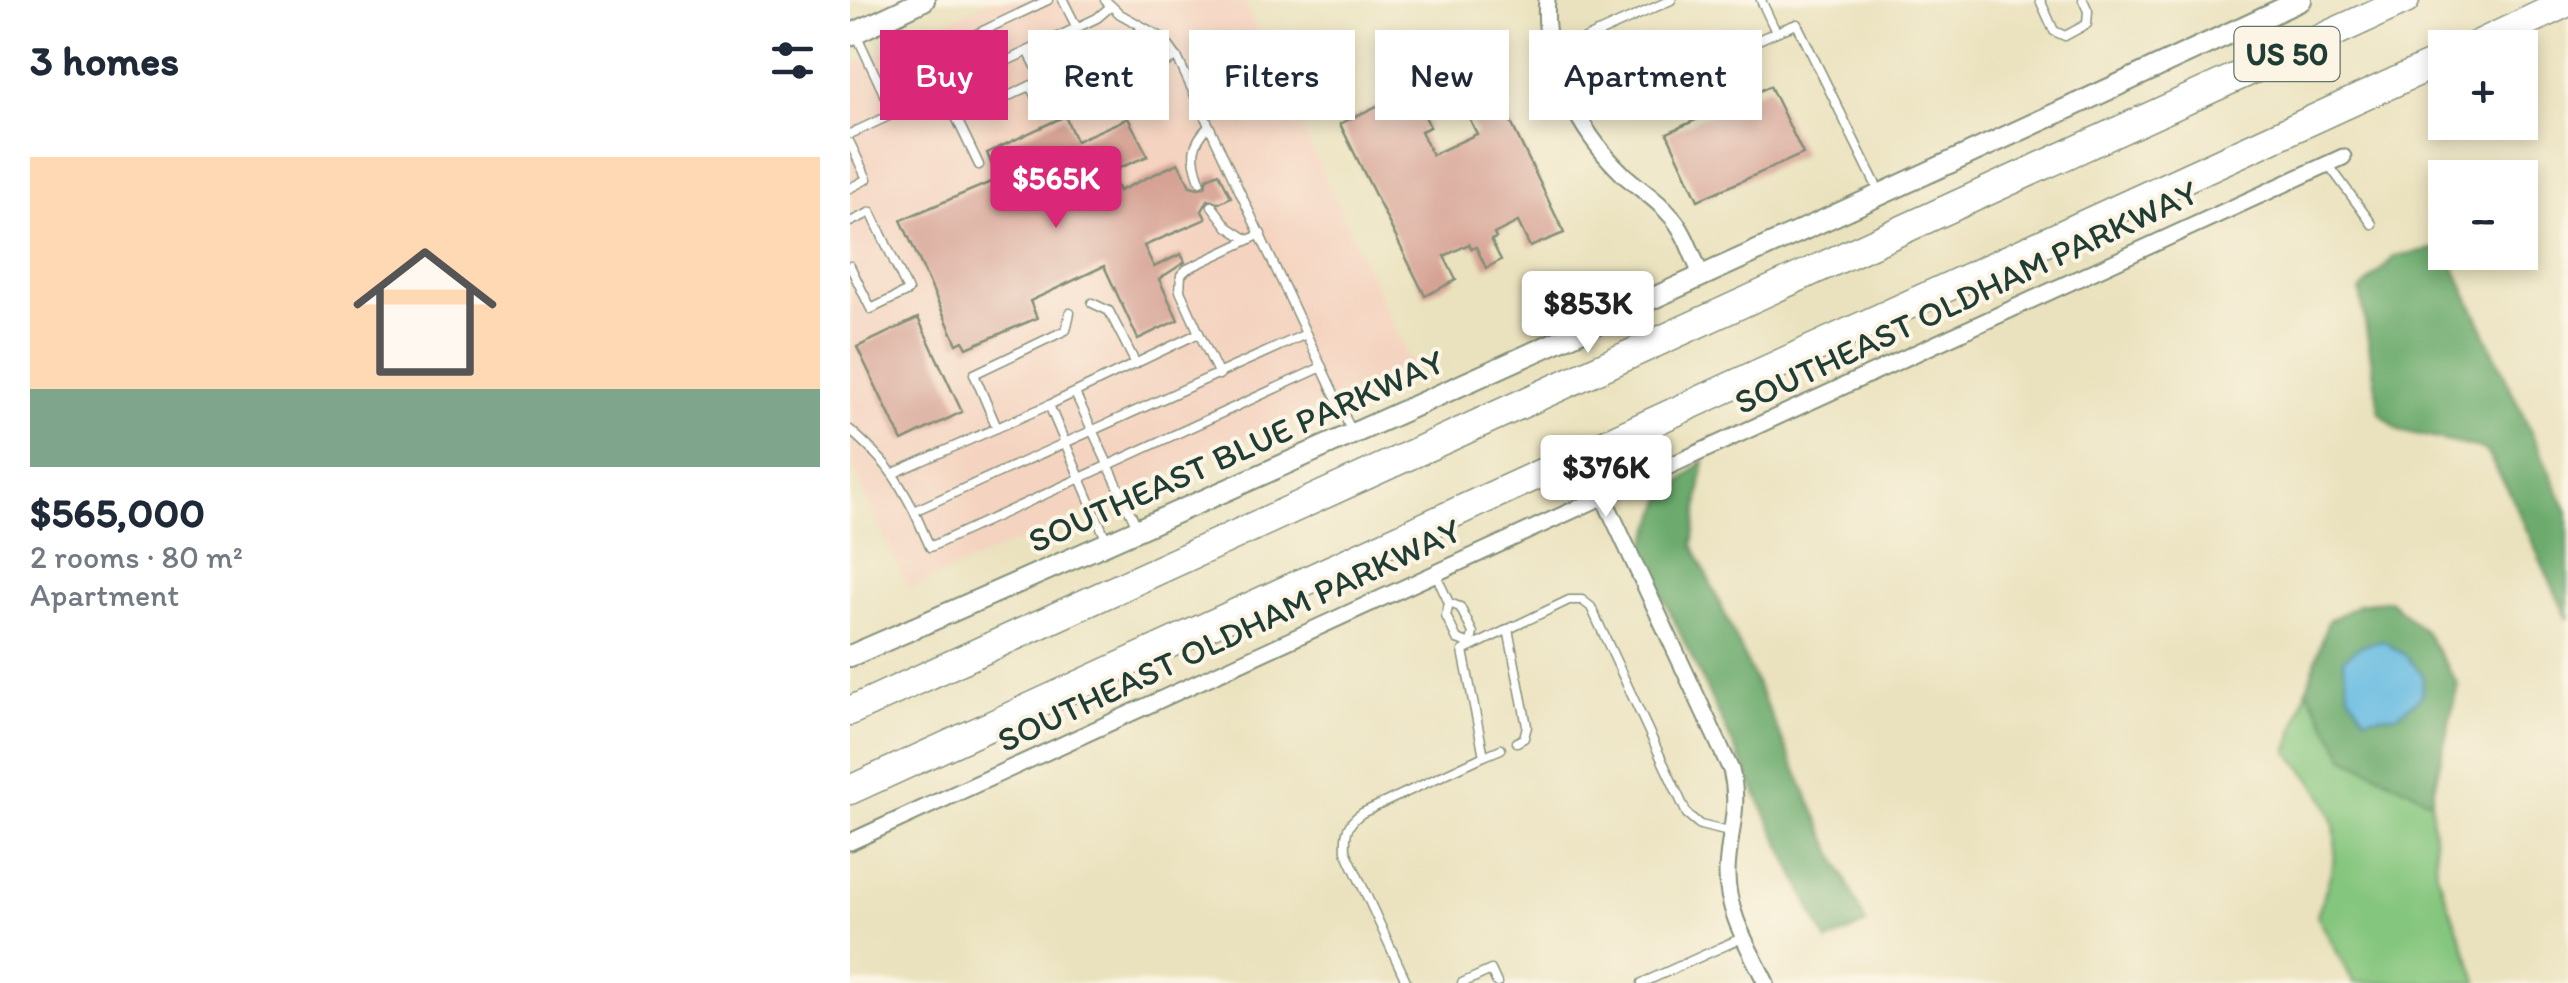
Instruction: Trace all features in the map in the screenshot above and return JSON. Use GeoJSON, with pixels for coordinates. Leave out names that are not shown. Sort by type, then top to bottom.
{"type":"FeatureCollection","features":[{"type":"Feature","properties":{"kind":"highway","name":"US 50"},"geometry":{"type":"LineString","coordinates":[[850,711],[2405,0]]}},
{"type":"Feature","properties":{"kind":"highway"},"geometry":{"type":"LineString","coordinates":[[2510,30],[2568,3]]}},
{"type":"Feature","properties":{"kind":"highway","name":"US 50"},"geometry":{"type":"LineString","coordinates":[[850,790],[2428,68]]}},
{"type":"Feature","properties":{"kind":"street"},"geometry":{"type":"LineString","coordinates":[[852,29],[924,0]]}},
{"type":"Feature","properties":{"kind":"street"},"geometry":{"type":"LineString","coordinates":[[1547,0],[1547,30]]}},
{"type":"Feature","properties":{"kind":"street","name":"SOUTHEAST BLUE PARKWAY"},"geometry":{"type":"LineString","coordinates":[[850,656],[1702,278],[2264,8],[2301,0]]}},
{"type":"Feature","properties":{"kind":"street"},"geometry":{"type":"LineString","coordinates":[[1582,120],[1597,147],[1673,217],[1702,278]]}},
{"type":"Feature","properties":{"kind":"street","name":"SOUTHEAST OLDHAM PARKWAY"},"geometry":{"type":"LineString","coordinates":[[850,842],[2336,161]]}},
{"type":"Feature","properties":{"kind":"street"},"geometry":{"type":"LineString","coordinates":[[1604,496],[1731,770],[1736,792],[1728,892],[1766,983]]}},
{"type":"Feature","properties":{"kind":"lane"},"geometry":{"type":"LineString","coordinates":[[985,30],[1048,0]]}},
{"type":"Feature","properties":{"kind":"lane"},"geometry":{"type":"LineString","coordinates":[[1062,0],[1077,28]]}},
{"type":"Feature","properties":{"kind":"lane"},"geometry":{"type":"LineString","coordinates":[[1606,30],[1671,0]]}},
{"type":"Feature","properties":{"kind":"lane"},"geometry":{"type":"LineString","coordinates":[[1761,0],[1776,32]]}},
{"type":"Feature","properties":{"kind":"lane"},"geometry":{"type":"LineString","coordinates":[[2040,0],[2054,31],[2065,36],[2088,24],[2083,0]]}},
{"type":"Feature","properties":{"kind":"lane"},"geometry":{"type":"LineString","coordinates":[[1073,30],[1108,4],[1163,38],[1177,57],[1353,434]]}},
{"type":"Feature","properties":{"kind":"lane"},"geometry":{"type":"LineString","coordinates":[[1762,38],[1797,24],[1881,195]]}},
{"type":"Feature","properties":{"kind":"lane"},"geometry":{"type":"LineString","coordinates":[[852,29],[880,86]]}},
{"type":"Feature","properties":{"kind":"lane"},"geometry":{"type":"LineString","coordinates":[[1008,61],[1028,52]]}},
{"type":"Feature","properties":{"kind":"lane"},"geometry":{"type":"LineString","coordinates":[[1169,61],[1177,57]]}},
{"type":"Feature","properties":{"kind":"lane"},"geometry":{"type":"LineString","coordinates":[[850,134],[880,119]]}},
{"type":"Feature","properties":{"kind":"lane"},"geometry":{"type":"LineString","coordinates":[[957,120],[979,165]]}},
{"type":"Feature","properties":{"kind":"lane"},"geometry":{"type":"LineString","coordinates":[[1200,181],[1192,153],[1196,140],[1209,126]]}},
{"type":"Feature","properties":{"kind":"lane"},"geometry":{"type":"LineString","coordinates":[[850,143],[867,179],[850,188]]}},
{"type":"Feature","properties":{"kind":"lane"},"geometry":{"type":"LineString","coordinates":[[2336,161],[2372,224]]}},
{"type":"Feature","properties":{"kind":"lane"},"geometry":{"type":"LineString","coordinates":[[1212,206],[1228,227],[1248,240]]}},
{"type":"Feature","properties":{"kind":"lane"},"geometry":{"type":"LineString","coordinates":[[850,222],[870,212],[908,291],[871,309],[850,266]]}},
{"type":"Feature","properties":{"kind":"lane"},"geometry":{"type":"LineString","coordinates":[[1218,374],[1180,292],[1181,275],[1261,234]]}},
{"type":"Feature","properties":{"kind":"lane"},"geometry":{"type":"LineString","coordinates":[[1092,303],[1109,311],[1136,364]]}},
{"type":"Feature","properties":{"kind":"lane"},"geometry":{"type":"LineString","coordinates":[[1099,316],[1109,311]]}},
{"type":"Feature","properties":{"kind":"lane"},"geometry":{"type":"LineString","coordinates":[[1066,330],[1070,313]]}},
{"type":"Feature","properties":{"kind":"lane"},"geometry":{"type":"LineString","coordinates":[[997,428],[974,374],[1076,326]]}},
{"type":"Feature","properties":{"kind":"lane"},"geometry":{"type":"LineString","coordinates":[[894,473],[1049,406],[1199,333]]}},
{"type":"Feature","properties":{"kind":"lane"},"geometry":{"type":"LineString","coordinates":[[914,511],[1306,334]]}},
{"type":"Feature","properties":{"kind":"lane"},"geometry":{"type":"LineString","coordinates":[[850,430],[894,473],[930,547],[1322,367]]}},
{"type":"Feature","properties":{"kind":"lane"},"geometry":{"type":"LineString","coordinates":[[1075,393],[1138,531]]}},
{"type":"Feature","properties":{"kind":"lane"},"geometry":{"type":"LineString","coordinates":[[1049,406],[1108,544]]}},
{"type":"Feature","properties":{"kind":"lane"},"geometry":{"type":"LineString","coordinates":[[1436,573],[1449,603],[1446,616],[1457,640],[1469,645]]}},
{"type":"Feature","properties":{"kind":"lane"},"geometry":{"type":"LineString","coordinates":[[1484,756],[1463,650],[1569,600],[1582,600],[1591,607],[1687,814],[1700,825],[1733,833]]}},
{"type":"Feature","properties":{"kind":"lane"},"geometry":{"type":"LineString","coordinates":[[1449,603],[1460,608],[1473,633],[1469,645]]}},
{"type":"Feature","properties":{"kind":"lane"},"geometry":{"type":"LineString","coordinates":[[1508,629],[1527,726],[1524,738],[1517,742]]}},
{"type":"Feature","properties":{"kind":"lane"},"geometry":{"type":"LineString","coordinates":[[1406,983],[1346,851],[1345,832],[1362,813],[1501,749]]}},
{"type":"Feature","properties":{"kind":"lane"},"geometry":{"type":"LineString","coordinates":[[1642,983],[1744,936]]}},
{"type":"Feature","properties":{"kind":"lane"},"geometry":{"type":"LineString","coordinates":[[1462,983],[1491,970],[1497,983]]}},
{"type":"Feature","properties":{"kind":"shaded area"},"geometry":{"type":"Polygon","coordinates":[[[992,0],[1243,0],[1257,30],[1189,30],[1189,120],[1298,120],[1411,364],[909,590],[850,461],[850,66],[880,52],[880,120],[1008,120],[1008,30],[927,30],[992,0]]]}},
{"type":"Feature","properties":{"kind":"green space"},"geometry":{"type":"Polygon","coordinates":[[[2428,250],[2428,270],[2456,270],[2568,512],[2568,620],[2509,491],[2485,450],[2399,430],[2380,413],[2360,291],[2395,256],[2428,250]]]}},
{"type":"Feature","properties":{"kind":"green space"},"geometry":{"type":"Polygon","coordinates":[[[1704,460],[1693,545],[1866,924],[1827,942],[1642,553],[1664,498],[1704,460]]]}},
{"type":"Feature","properties":{"kind":"green space"},"geometry":{"type":"Polygon","coordinates":[[[2389,600],[2426,633],[2458,684],[2431,801],[2345,757],[2307,689],[2328,621],[2360,604],[2389,600]]]}},
{"type":"Feature","properties":{"kind":"green space"},"geometry":{"type":"Polygon","coordinates":[[[2307,689],[2345,757],[2431,801],[2437,873],[2478,983],[2354,983],[2317,915],[2335,846],[2330,811],[2321,793],[2288,752],[2307,689]]]}},
{"type":"Feature","properties":{"kind":"water"},"geometry":{"type":"Polygon","coordinates":[[[2383,641],[2405,655],[2423,675],[2422,696],[2397,715],[2365,717],[2349,694],[2343,659],[2362,645],[2383,641]]]}},
{"type":"Feature","properties":{"kind":"building"},"geometry":{"type":"Polygon","coordinates":[[[1770,86],[1803,154],[1698,200],[1667,133],[1695,120],[1762,120],[1762,90],[1770,86]]]}},
{"type":"Feature","properties":{"kind":"building"},"geometry":{"type":"Polygon","coordinates":[[[1375,107],[1375,120],[1427,120],[1430,127],[1421,131],[1432,155],[1477,134],[1470,120],[1509,118],[1564,233],[1530,247],[1518,222],[1494,234],[1496,238],[1491,240],[1501,260],[1486,268],[1476,247],[1472,249],[1469,244],[1444,256],[1456,280],[1425,296],[1340,124],[1375,107]]]}},
{"type":"Feature","properties":{"kind":"building"},"geometry":{"type":"Polygon","coordinates":[[[1057,120],[1067,120],[1076,141],[1129,120],[1148,156],[1109,172],[1119,191],[1178,163],[1190,186],[1198,188],[1205,187],[1207,178],[1219,173],[1231,197],[1219,203],[1208,200],[1202,211],[1206,219],[1144,246],[1154,267],[1181,254],[1185,262],[1159,279],[1178,320],[1138,339],[1104,266],[1030,301],[1037,318],[967,348],[963,341],[957,344],[901,220],[998,179],[987,153],[1057,120]]]}},
{"type":"Feature","properties":{"kind":"building"},"geometry":{"type":"Polygon","coordinates":[[[918,318],[962,412],[902,441],[857,347],[918,318]]]}}]}
